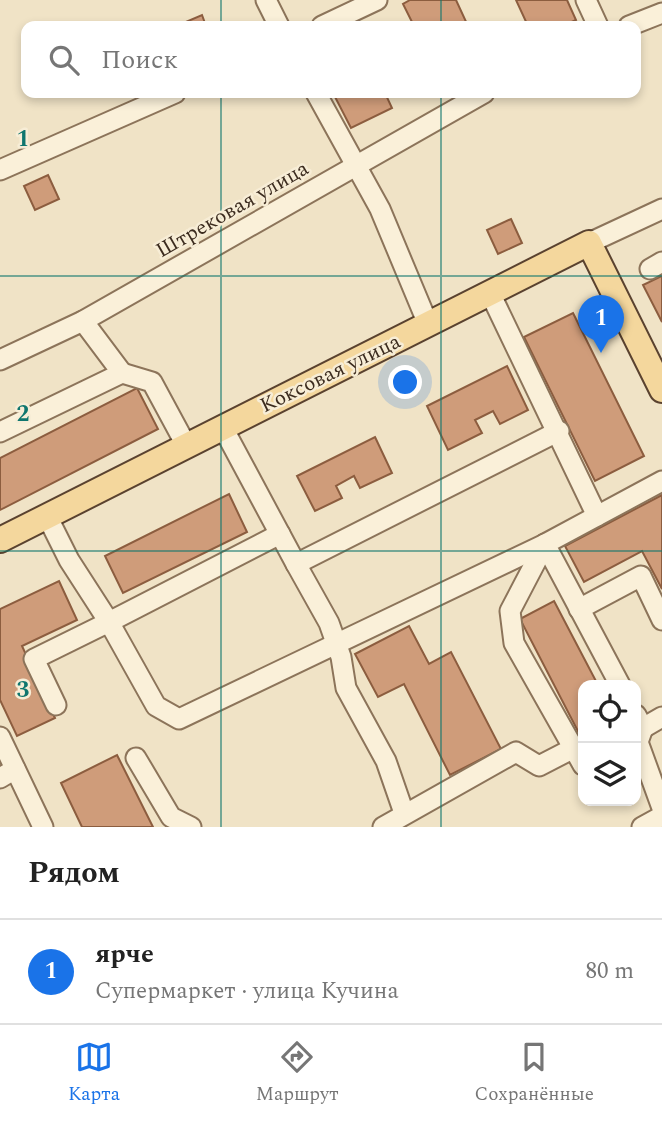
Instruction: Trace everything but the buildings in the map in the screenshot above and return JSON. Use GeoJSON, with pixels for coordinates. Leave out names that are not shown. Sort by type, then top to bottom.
{"type":"FeatureCollection","features":[{"type":"Feature","properties":{"kind":"main road","name":"Коксовая улица"},"geometry":{"type":"LineString","coordinates":[[0,540],[589,243]]}},
{"type":"Feature","properties":{"kind":"main road"},"geometry":{"type":"LineString","coordinates":[[589,243],[662,390]]}},
{"type":"Feature","properties":{"kind":"street"},"geometry":{"type":"LineString","coordinates":[[266,0],[276,21]]}},
{"type":"Feature","properties":{"kind":"street"},"geometry":{"type":"LineString","coordinates":[[333,21],[377,0]]}},
{"type":"Feature","properties":{"kind":"street"},"geometry":{"type":"LineString","coordinates":[[586,0],[596,21]]}},
{"type":"Feature","properties":{"kind":"street"},"geometry":{"type":"LineString","coordinates":[[641,21],[662,13]]}},
{"type":"Feature","properties":{"kind":"street"},"geometry":{"type":"LineString","coordinates":[[0,170],[164,98]]}},
{"type":"Feature","properties":{"kind":"street"},"geometry":{"type":"LineString","coordinates":[[319,98],[358,164],[428,324]]}},
{"type":"Feature","properties":{"kind":"street","name":"Штрековая улица"},"geometry":{"type":"LineString","coordinates":[[0,360],[83,321],[475,98]]}},
{"type":"Feature","properties":{"kind":"street","name":"Коксовая улица"},"geometry":{"type":"LineString","coordinates":[[589,243],[662,209]]}},
{"type":"Feature","properties":{"kind":"street"},"geometry":{"type":"LineString","coordinates":[[490,293],[559,431],[597,516]]}},
{"type":"Feature","properties":{"kind":"street"},"geometry":{"type":"LineString","coordinates":[[83,321],[122,373],[152,382],[186,445]]}},
{"type":"Feature","properties":{"kind":"street"},"geometry":{"type":"LineString","coordinates":[[0,432],[122,373]]}},
{"type":"Feature","properties":{"kind":"street"},"geometry":{"type":"LineString","coordinates":[[222,426],[335,642],[346,688],[386,761],[404,813]]}},
{"type":"Feature","properties":{"kind":"street"},"geometry":{"type":"LineString","coordinates":[[296,564],[559,431]]}},
{"type":"Feature","properties":{"kind":"street"},"geometry":{"type":"LineString","coordinates":[[47,516],[69,559],[109,622],[156,706],[179,719],[335,642],[545,544],[662,481]]}},
{"type":"Feature","properties":{"kind":"street"},"geometry":{"type":"LineString","coordinates":[[55,705],[34,659],[280,534]]}},
{"type":"Feature","properties":{"kind":"street"},"geometry":{"type":"LineString","coordinates":[[545,544],[617,680]]}},
{"type":"Feature","properties":{"kind":"street"},"geometry":{"type":"LineString","coordinates":[[383,827],[516,752],[539,766],[578,757],[514,643],[510,611],[545,544]]}},
{"type":"Feature","properties":{"kind":"street"},"geometry":{"type":"LineString","coordinates":[[579,609],[641,576],[662,620]]}},
{"type":"Feature","properties":{"kind":"street"},"geometry":{"type":"LineString","coordinates":[[641,730],[662,717]]}},
{"type":"Feature","properties":{"kind":"street"},"geometry":{"type":"LineString","coordinates":[[0,737],[8,774],[43,827]]}},
{"type":"Feature","properties":{"kind":"street"},"geometry":{"type":"LineString","coordinates":[[641,742],[662,808]]}},
{"type":"Feature","properties":{"kind":"street"},"geometry":{"type":"LineString","coordinates":[[136,758],[171,817],[191,827]]}},
{"type":"Feature","properties":{"kind":"street"},"geometry":{"type":"LineString","coordinates":[[642,827],[662,816]]}},
{"type":"Feature","properties":{"kind":"place","name":"ярче"},"geometry":{"type":"Point","coordinates":[601,353]}}]}
